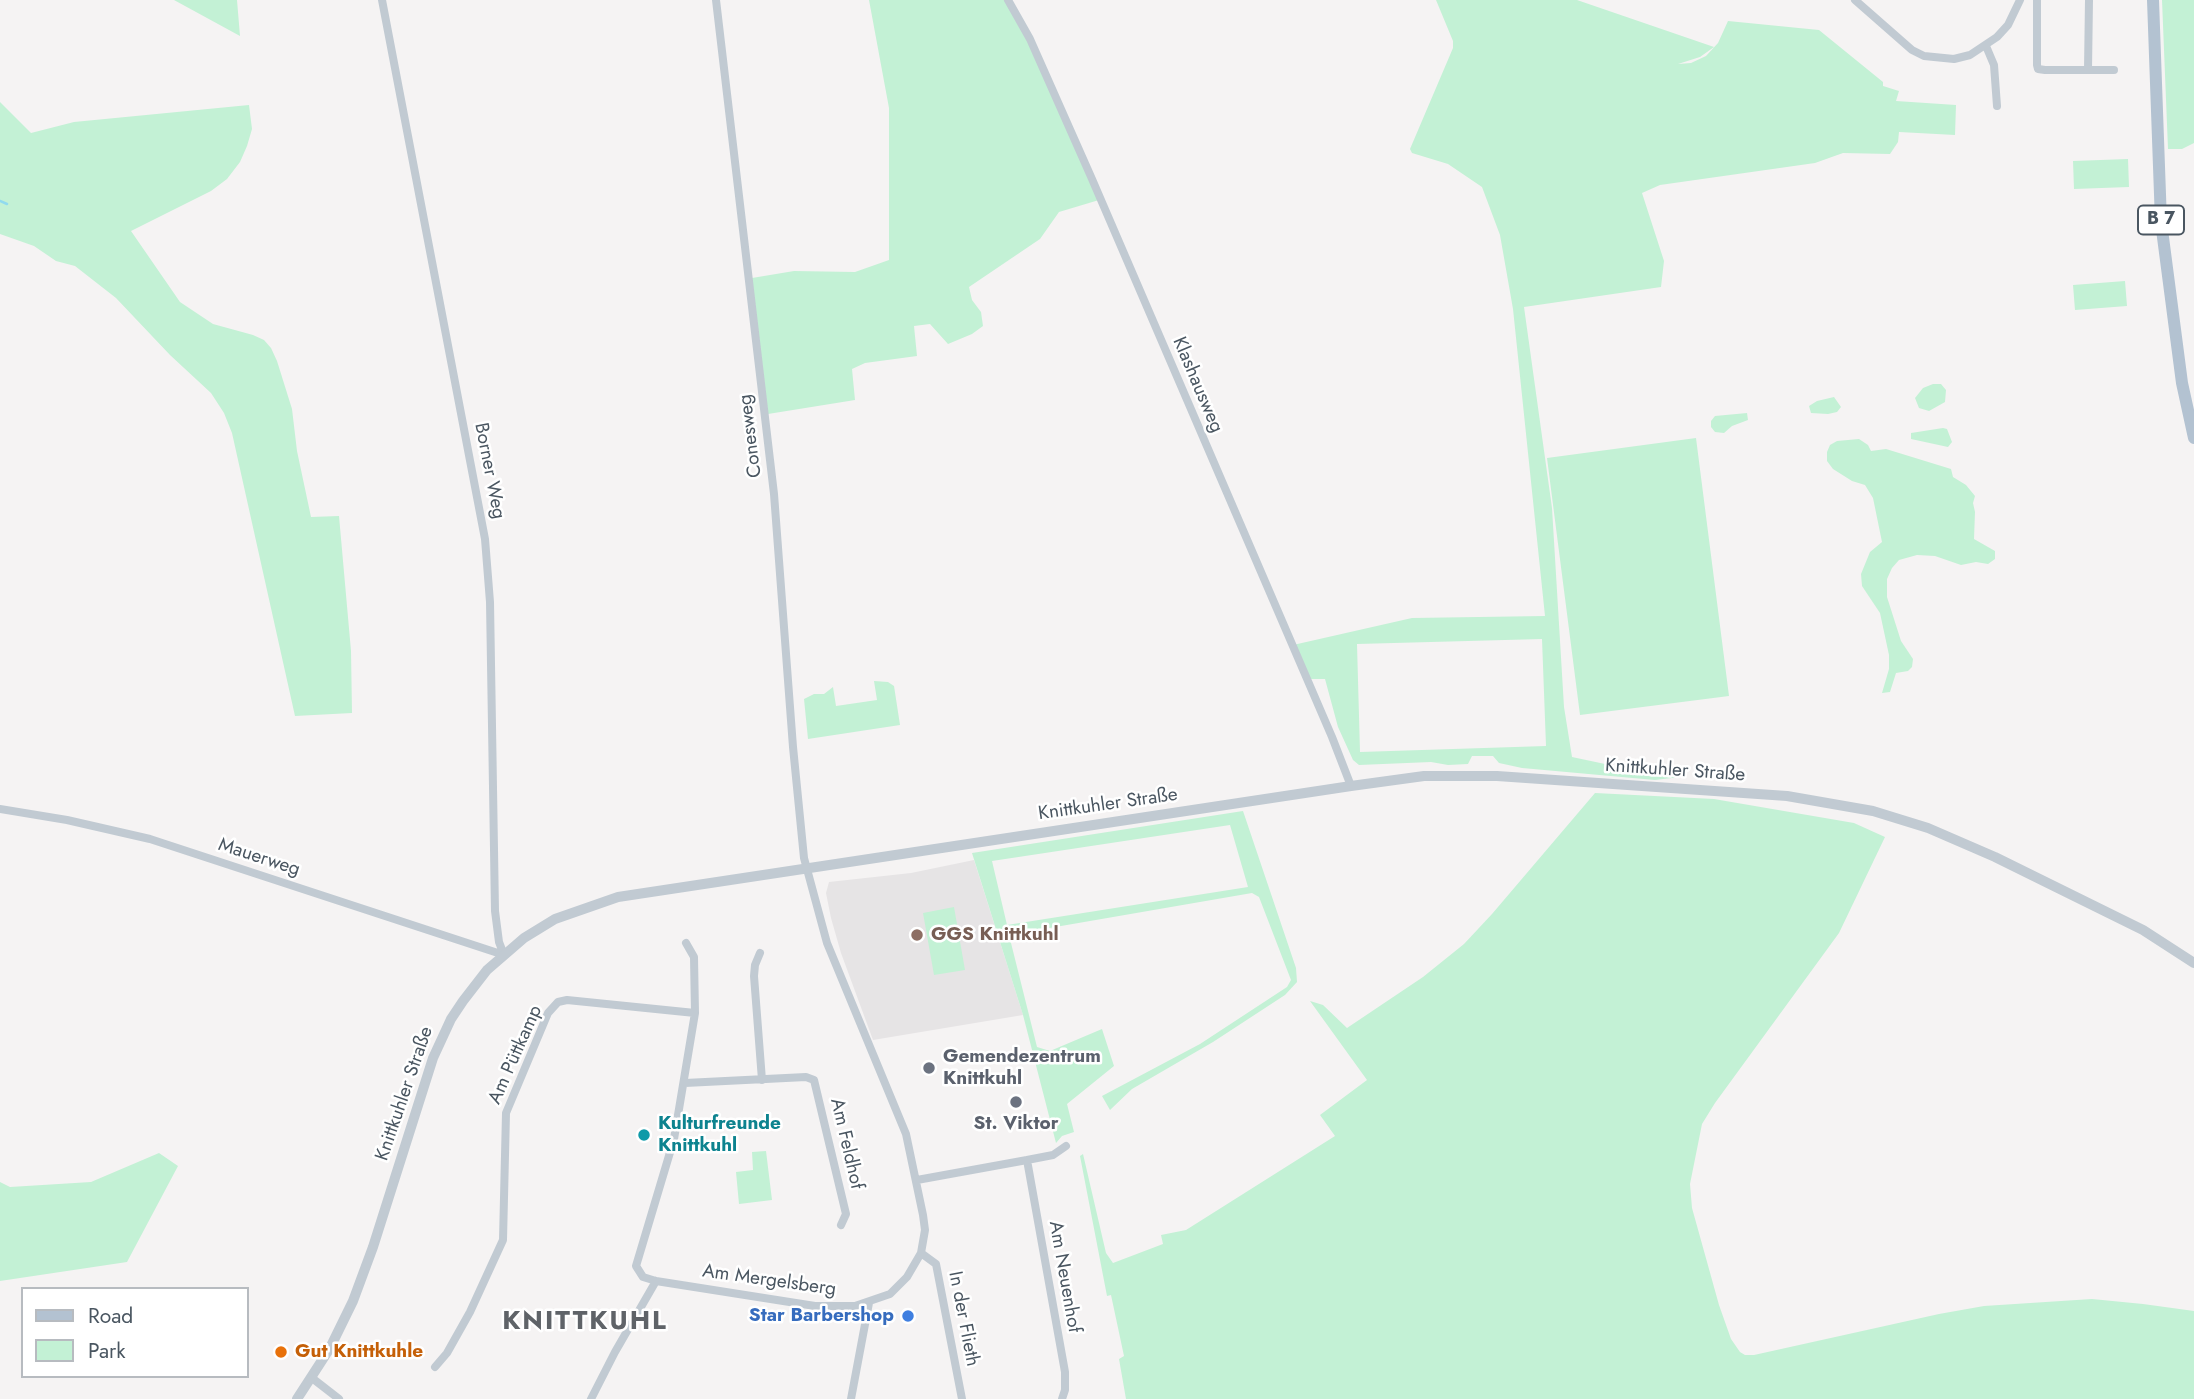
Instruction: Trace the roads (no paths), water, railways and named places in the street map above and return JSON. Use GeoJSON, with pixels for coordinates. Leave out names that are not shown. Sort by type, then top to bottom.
{"type":"FeatureCollection","features":[{"type":"Feature","properties":{"kind":"main road","name":"B 7"},"geometry":{"type":"LineString","coordinates":[[2152,0],[2161,222],[2182,383],[2194,438]]}},
{"type":"Feature","properties":{"kind":"street","name":"Borner Weg"},"geometry":{"type":"LineString","coordinates":[[382,0],[485,539],[491,642],[495,911],[499,942],[504,955]]}},
{"type":"Feature","properties":{"kind":"street","name":"Conesweg"},"geometry":{"type":"LineString","coordinates":[[716,0],[774,494],[793,747],[806,870]]}},
{"type":"Feature","properties":{"kind":"street","name":"Klashausweg"},"geometry":{"type":"LineString","coordinates":[[1008,0],[1030,39],[1092,179],[1351,786]]}},
{"type":"Feature","properties":{"kind":"street"},"geometry":{"type":"LineString","coordinates":[[1855,0],[1904,43],[1924,56],[1954,59],[1970,55],[1986,46],[2008,25],[2020,0]]}},
{"type":"Feature","properties":{"kind":"street"},"geometry":{"type":"LineString","coordinates":[[2037,0],[2038,69],[2114,71]]}},
{"type":"Feature","properties":{"kind":"street"},"geometry":{"type":"LineString","coordinates":[[2088,70],[2089,0]]}},
{"type":"Feature","properties":{"kind":"street"},"geometry":{"type":"LineString","coordinates":[[1986,46],[1994,65],[1997,106]]}},
{"type":"Feature","properties":{"kind":"street","name":"Knittkuhler Straße"},"geometry":{"type":"LineString","coordinates":[[296,1399],[312,1378],[341,1327],[362,1280],[425,1080],[442,1038],[463,1001],[487,970],[524,938],[555,919],[618,897],[1423,776],[1497,776],[1787,796],[1843,804],[1895,817],[1959,840],[2143,930],[2194,964]]}},
{"type":"Feature","properties":{"kind":"street","name":"Mauerweg"},"geometry":{"type":"LineString","coordinates":[[0,809],[67,820],[150,839],[504,955]]}},
{"type":"Feature","properties":{"kind":"street","name":"Am Mergelsberg"},"geometry":{"type":"LineString","coordinates":[[656,1281],[815,1306],[842,1307],[882,1298],[900,1285],[914,1268],[921,1253],[925,1230],[906,1134],[827,943],[806,870]]}},
{"type":"Feature","properties":{"kind":"street"},"geometry":{"type":"LineString","coordinates":[[592,1399],[615,1352],[656,1281],[643,1277],[636,1266],[672,1148],[685,1083],[695,1013],[694,957],[685,943]]}},
{"type":"Feature","properties":{"kind":"street"},"geometry":{"type":"LineString","coordinates":[[760,953],[754,976],[762,1080]]}},
{"type":"Feature","properties":{"kind":"street","name":"Am Püttkamp"},"geometry":{"type":"LineString","coordinates":[[435,1367],[447,1353],[470,1312],[503,1240],[506,1113],[551,1009],[558,1002],[567,1000],[695,1013]]}},
{"type":"Feature","properties":{"kind":"street","name":"Am Feldhof"},"geometry":{"type":"LineString","coordinates":[[685,1083],[806,1077],[814,1080],[846,1214],[841,1225]]}},
{"type":"Feature","properties":{"kind":"street"},"geometry":{"type":"LineString","coordinates":[[917,1180],[1053,1155],[1066,1146]]}},
{"type":"Feature","properties":{"kind":"street","name":"Am Neuenhof"},"geometry":{"type":"LineString","coordinates":[[1027,1160],[1065,1372],[1062,1399]]}},
{"type":"Feature","properties":{"kind":"street","name":"In der Flieth"},"geometry":{"type":"LineString","coordinates":[[921,1253],[936,1264],[962,1399]]}},
{"type":"Feature","properties":{"kind":"street"},"geometry":{"type":"LineString","coordinates":[[851,1399],[869,1303]]}},
{"type":"Feature","properties":{"kind":"street"},"geometry":{"type":"LineString","coordinates":[[312,1378],[339,1399]]}},
{"type":"Feature","properties":{"kind":"waterway"},"geometry":{"type":"LineString","coordinates":[[0,201],[7,204]]}},
{"type":"Feature","properties":{"kind":"place","name":"GGS Knittkuhl"},"geometry":{"type":"Point","coordinates":[917,935]}},
{"type":"Feature","properties":{"kind":"place","name":"Gemendezentrum Knittkuhl"},"geometry":{"type":"Point","coordinates":[929,1068]}},
{"type":"Feature","properties":{"kind":"place","name":"St. Viktor"},"geometry":{"type":"Point","coordinates":[1016,1102]}},
{"type":"Feature","properties":{"kind":"place","name":"Kulturfreunde Knittkuhl"},"geometry":{"type":"Point","coordinates":[644,1135]}},
{"type":"Feature","properties":{"kind":"place","name":"Star Barbershop"},"geometry":{"type":"Point","coordinates":[908,1316]}},
{"type":"Feature","properties":{"kind":"place","name":"Gut Knittkuhle"},"geometry":{"type":"Point","coordinates":[281,1352]}},
{"type":"Feature","properties":{"kind":"district","name":"KNITTKUHL"},"geometry":{"type":"Point","coordinates":[585,1323]}}]}
